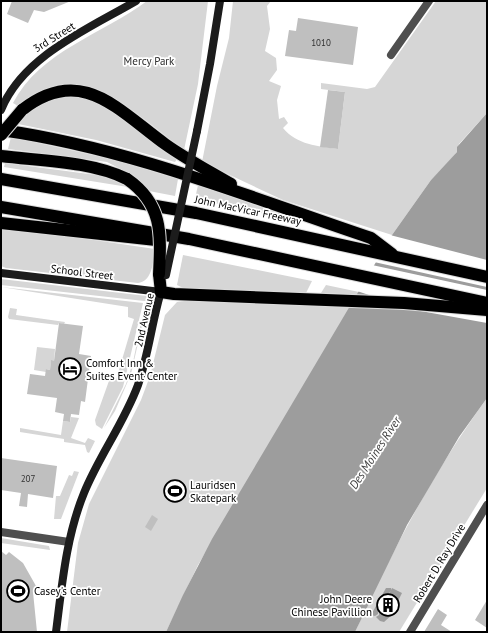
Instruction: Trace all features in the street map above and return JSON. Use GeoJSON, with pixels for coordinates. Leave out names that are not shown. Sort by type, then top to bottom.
{"type":"FeatureCollection","features":[{"type":"Feature","properties":{"kind":"highway"},"geometry":{"type":"LineString","coordinates":[[1,135],[22,110],[42,96],[63,90],[74,89],[94,94],[125,114],[179,154],[252,197]]}},
{"type":"Feature","properties":{"kind":"highway"},"geometry":{"type":"LineString","coordinates":[[1,130],[70,142],[141,160],[371,238],[396,257]]}},
{"type":"Feature","properties":{"kind":"highway"},"geometry":{"type":"LineString","coordinates":[[1,156],[96,168],[114,172],[126,179],[146,197],[156,214],[161,240],[163,275],[161,292],[404,303],[487,310]]}},
{"type":"Feature","properties":{"kind":"highway","name":"John MacVicar Freeway"},"geometry":{"type":"LineString","coordinates":[[1,179],[135,201],[310,237],[487,278]]}},
{"type":"Feature","properties":{"kind":"highway"},"geometry":{"type":"LineString","coordinates":[[1,207],[136,229],[487,303]]}},
{"type":"Feature","properties":{"kind":"highway"},"geometry":{"type":"LineString","coordinates":[[1,223],[246,251]]}},
{"type":"Feature","properties":{"kind":"main road","name":"3rd Street"},"geometry":{"type":"LineString","coordinates":[[1,110],[13,87],[33,64],[48,53],[136,1]]}},
{"type":"Feature","properties":{"kind":"main road"},"geometry":{"type":"LineString","coordinates":[[163,275],[197,131],[220,1]]}},
{"type":"Feature","properties":{"kind":"main road","name":"School Street"},"geometry":{"type":"LineString","coordinates":[[1,273],[161,292]]}},
{"type":"Feature","properties":{"kind":"main road","name":"2nd Avenue"},"geometry":{"type":"LineString","coordinates":[[56,632],[69,542],[78,510],[90,479],[119,425],[137,386],[148,352],[161,292]]}},
{"type":"Feature","properties":{"kind":"street"},"geometry":{"type":"LineString","coordinates":[[391,56],[429,1]]}},
{"type":"Feature","properties":{"kind":"street","name":"Robert D. Ray Drive"},"geometry":{"type":"LineString","coordinates":[[410,632],[487,505]]}},
{"type":"Feature","properties":{"kind":"street"},"geometry":{"type":"LineString","coordinates":[[1,532],[69,542]]}},
{"type":"Feature","properties":{"kind":"green space","name":"Mercy Park"},"geometry":{"type":"Polygon","coordinates":[[[147,1],[208,1],[198,84],[184,150],[125,106],[105,94],[84,87],[63,85],[41,91],[18,106],[13,103],[25,85],[39,70],[56,57],[130,13],[147,1]]]}},
{"type":"Feature","properties":{"kind":"green space"},"geometry":{"type":"Polygon","coordinates":[[[233,1],[271,1],[267,6],[270,29],[265,51],[276,58],[277,70],[269,81],[281,86],[277,100],[279,119],[284,117],[288,123],[283,128],[295,138],[308,144],[338,149],[345,92],[321,89],[321,83],[367,89],[375,87],[436,1],[487,1],[487,113],[459,144],[457,152],[431,180],[392,235],[283,200],[202,162],[217,86],[229,38],[233,1]]]}},
{"type":"Feature","properties":{"kind":"green space"},"geometry":{"type":"Polygon","coordinates":[[[75,96],[96,101],[113,111],[177,159],[175,162],[96,140],[18,124],[30,111],[43,102],[57,98],[75,96]]]}},
{"type":"Feature","properties":{"kind":"green space"},"geometry":{"type":"Polygon","coordinates":[[[11,137],[116,160],[178,179],[175,196],[149,191],[130,174],[107,162],[8,149],[11,137]]]}},
{"type":"Feature","properties":{"kind":"green space"},"geometry":{"type":"Polygon","coordinates":[[[5,163],[104,176],[128,187],[4,167],[5,163]]]}},
{"type":"Feature","properties":{"kind":"green space"},"geometry":{"type":"Polygon","coordinates":[[[198,185],[284,215],[284,218],[195,199],[198,185]]]}},
{"type":"Feature","properties":{"kind":"green space"},"geometry":{"type":"Polygon","coordinates":[[[1,229],[60,235],[155,249],[153,265],[147,279],[138,283],[6,268],[1,266],[1,229]]]}},
{"type":"Feature","properties":{"kind":"green space"},"geometry":{"type":"Polygon","coordinates":[[[183,255],[312,281],[306,293],[185,289],[177,285],[183,255]]]}},
{"type":"Feature","properties":{"kind":"green space"},"geometry":{"type":"Polygon","coordinates":[[[1,279],[149,297],[148,301],[144,301],[1,285],[1,279]]]}},
{"type":"Feature","properties":{"kind":"green space"},"geometry":{"type":"Polygon","coordinates":[[[326,285],[359,292],[357,295],[321,293],[326,285]]]}},
{"type":"Feature","properties":{"kind":"green space"},"geometry":{"type":"Polygon","coordinates":[[[1,287],[143,303],[123,387],[102,429],[96,425],[95,420],[110,378],[116,380],[134,319],[128,317],[128,307],[1,287]]]}},
{"type":"Feature","properties":{"kind":"green space"},"geometry":{"type":"Polygon","coordinates":[[[192,300],[351,306],[198,565],[166,632],[67,632],[78,543],[89,504],[141,400],[150,376],[165,315],[177,302],[192,300]]]}},
{"type":"Feature","properties":{"kind":"green space"},"geometry":{"type":"Polygon","coordinates":[[[145,303],[147,304],[131,374],[115,411],[104,428],[126,384],[133,362],[145,303]]]}},
{"type":"Feature","properties":{"kind":"green space"},"geometry":{"type":"Polygon","coordinates":[[[10,308],[17,309],[16,315],[65,322],[64,324],[59,323],[58,325],[9,319],[10,308]]]}},
{"type":"Feature","properties":{"kind":"green space"},"geometry":{"type":"Polygon","coordinates":[[[37,347],[55,349],[54,361],[51,361],[50,370],[46,369],[46,372],[34,370],[37,347]]]}},
{"type":"Feature","properties":{"kind":"green space"},"geometry":{"type":"Polygon","coordinates":[[[487,398],[487,488],[399,632],[355,632],[399,541],[415,512],[449,454],[487,398]]]}},
{"type":"Feature","properties":{"kind":"green space"},"geometry":{"type":"Polygon","coordinates":[[[71,417],[79,418],[71,438],[85,443],[88,438],[95,441],[89,453],[87,452],[85,445],[64,442],[64,439],[20,432],[20,428],[61,435],[63,421],[70,422],[71,417]]]}},
{"type":"Feature","properties":{"kind":"green space"},"geometry":{"type":"Polygon","coordinates":[[[74,471],[79,472],[61,519],[54,519],[56,496],[60,496],[69,475],[72,476],[74,471]]]}},
{"type":"Feature","properties":{"kind":"green space"},"geometry":{"type":"Polygon","coordinates":[[[1,538],[49,546],[50,550],[1,543],[1,538]]]}},
{"type":"Feature","properties":{"kind":"water","name":"Des Moines River"},"geometry":{"type":"Polygon","coordinates":[[[487,113],[487,398],[459,437],[407,525],[355,632],[166,632],[212,539],[392,235],[431,180],[457,152],[457,147],[487,113]]]}},
{"type":"Feature","properties":{"kind":"water"},"geometry":{"type":"Polygon","coordinates":[[[386,588],[391,588],[391,591],[379,608],[378,614],[375,616],[371,615],[386,588]]]}},
{"type":"Feature","properties":{"kind":"water"},"geometry":{"type":"Polygon","coordinates":[[[392,588],[402,593],[398,601],[399,603],[394,613],[384,622],[380,621],[376,617],[379,615],[379,610],[388,614],[396,600],[388,596],[392,588]]]}},
{"type":"Feature","properties":{"kind":"pier"},"geometry":{"type":"Polygon","coordinates":[[[390,235],[487,260],[487,287],[374,262],[390,235]]]}},
{"type":"Feature","properties":{"kind":"pier"},"geometry":{"type":"Polygon","coordinates":[[[372,265],[487,290],[487,323],[415,310],[348,306],[355,295],[369,295],[357,291],[372,265]]]}},
{"type":"Feature","properties":{"kind":"building"},"geometry":{"type":"Polygon","coordinates":[[[12,1],[71,1],[44,12],[34,10],[28,23],[7,14],[12,1]]]}},
{"type":"Feature","properties":{"kind":"building"},"geometry":{"type":"Polygon","coordinates":[[[298,18],[358,27],[353,65],[285,56],[289,30],[296,31],[298,18]]]}},
{"type":"Feature","properties":{"kind":"building"},"geometry":{"type":"Polygon","coordinates":[[[328,90],[345,92],[338,149],[320,147],[328,90]]]}},
{"type":"Feature","properties":{"kind":"building","name":"Comfort Inn & Suites Event Center"},"geometry":{"type":"Polygon","coordinates":[[[59,323],[83,326],[79,354],[91,356],[85,402],[81,401],[79,415],[71,414],[70,422],[63,421],[64,414],[55,412],[57,398],[27,394],[30,374],[45,376],[46,369],[50,370],[51,360],[54,361],[59,323]]]}},
{"type":"Feature","properties":{"kind":"building"},"geometry":{"type":"Polygon","coordinates":[[[1,458],[57,466],[53,498],[28,494],[27,507],[19,506],[21,493],[1,490],[1,458]]]}},
{"type":"Feature","properties":{"kind":"building"},"geometry":{"type":"Polygon","coordinates":[[[152,515],[158,519],[151,531],[145,527],[152,515]]]}},
{"type":"Feature","properties":{"kind":"building","name":"Casey's Center"},"geometry":{"type":"Polygon","coordinates":[[[1,551],[6,555],[9,552],[23,563],[36,586],[36,591],[33,592],[37,632],[1,632],[1,551]]]}},
{"type":"Feature","properties":{"kind":"building","name":"John Deere Chinese Pavillion"},"geometry":{"type":"Polygon","coordinates":[[[387,595],[396,600],[388,614],[379,609],[387,595]]]}},
{"type":"Feature","properties":{"kind":"building"},"geometry":{"type":"Polygon","coordinates":[[[487,600],[487,628],[475,620],[487,600]]]}},
{"type":"Feature","properties":{"kind":"building"},"geometry":{"type":"Polygon","coordinates":[[[438,609],[447,615],[441,625],[452,632],[424,632],[438,609]]]}},
{"type":"Feature","properties":{"kind":"place","name":"Comfort Inn & Suites Event Center"},"geometry":{"type":"Point","coordinates":[70,369]}},
{"type":"Feature","properties":{"kind":"place","name":"Lauridsen Skatepark"},"geometry":{"type":"Point","coordinates":[175,491]}},
{"type":"Feature","properties":{"kind":"place","name":"Casey's Center"},"geometry":{"type":"Point","coordinates":[18,591]}},
{"type":"Feature","properties":{"kind":"place","name":"John Deere Chinese Pavillion"},"geometry":{"type":"Point","coordinates":[388,605]}}]}
